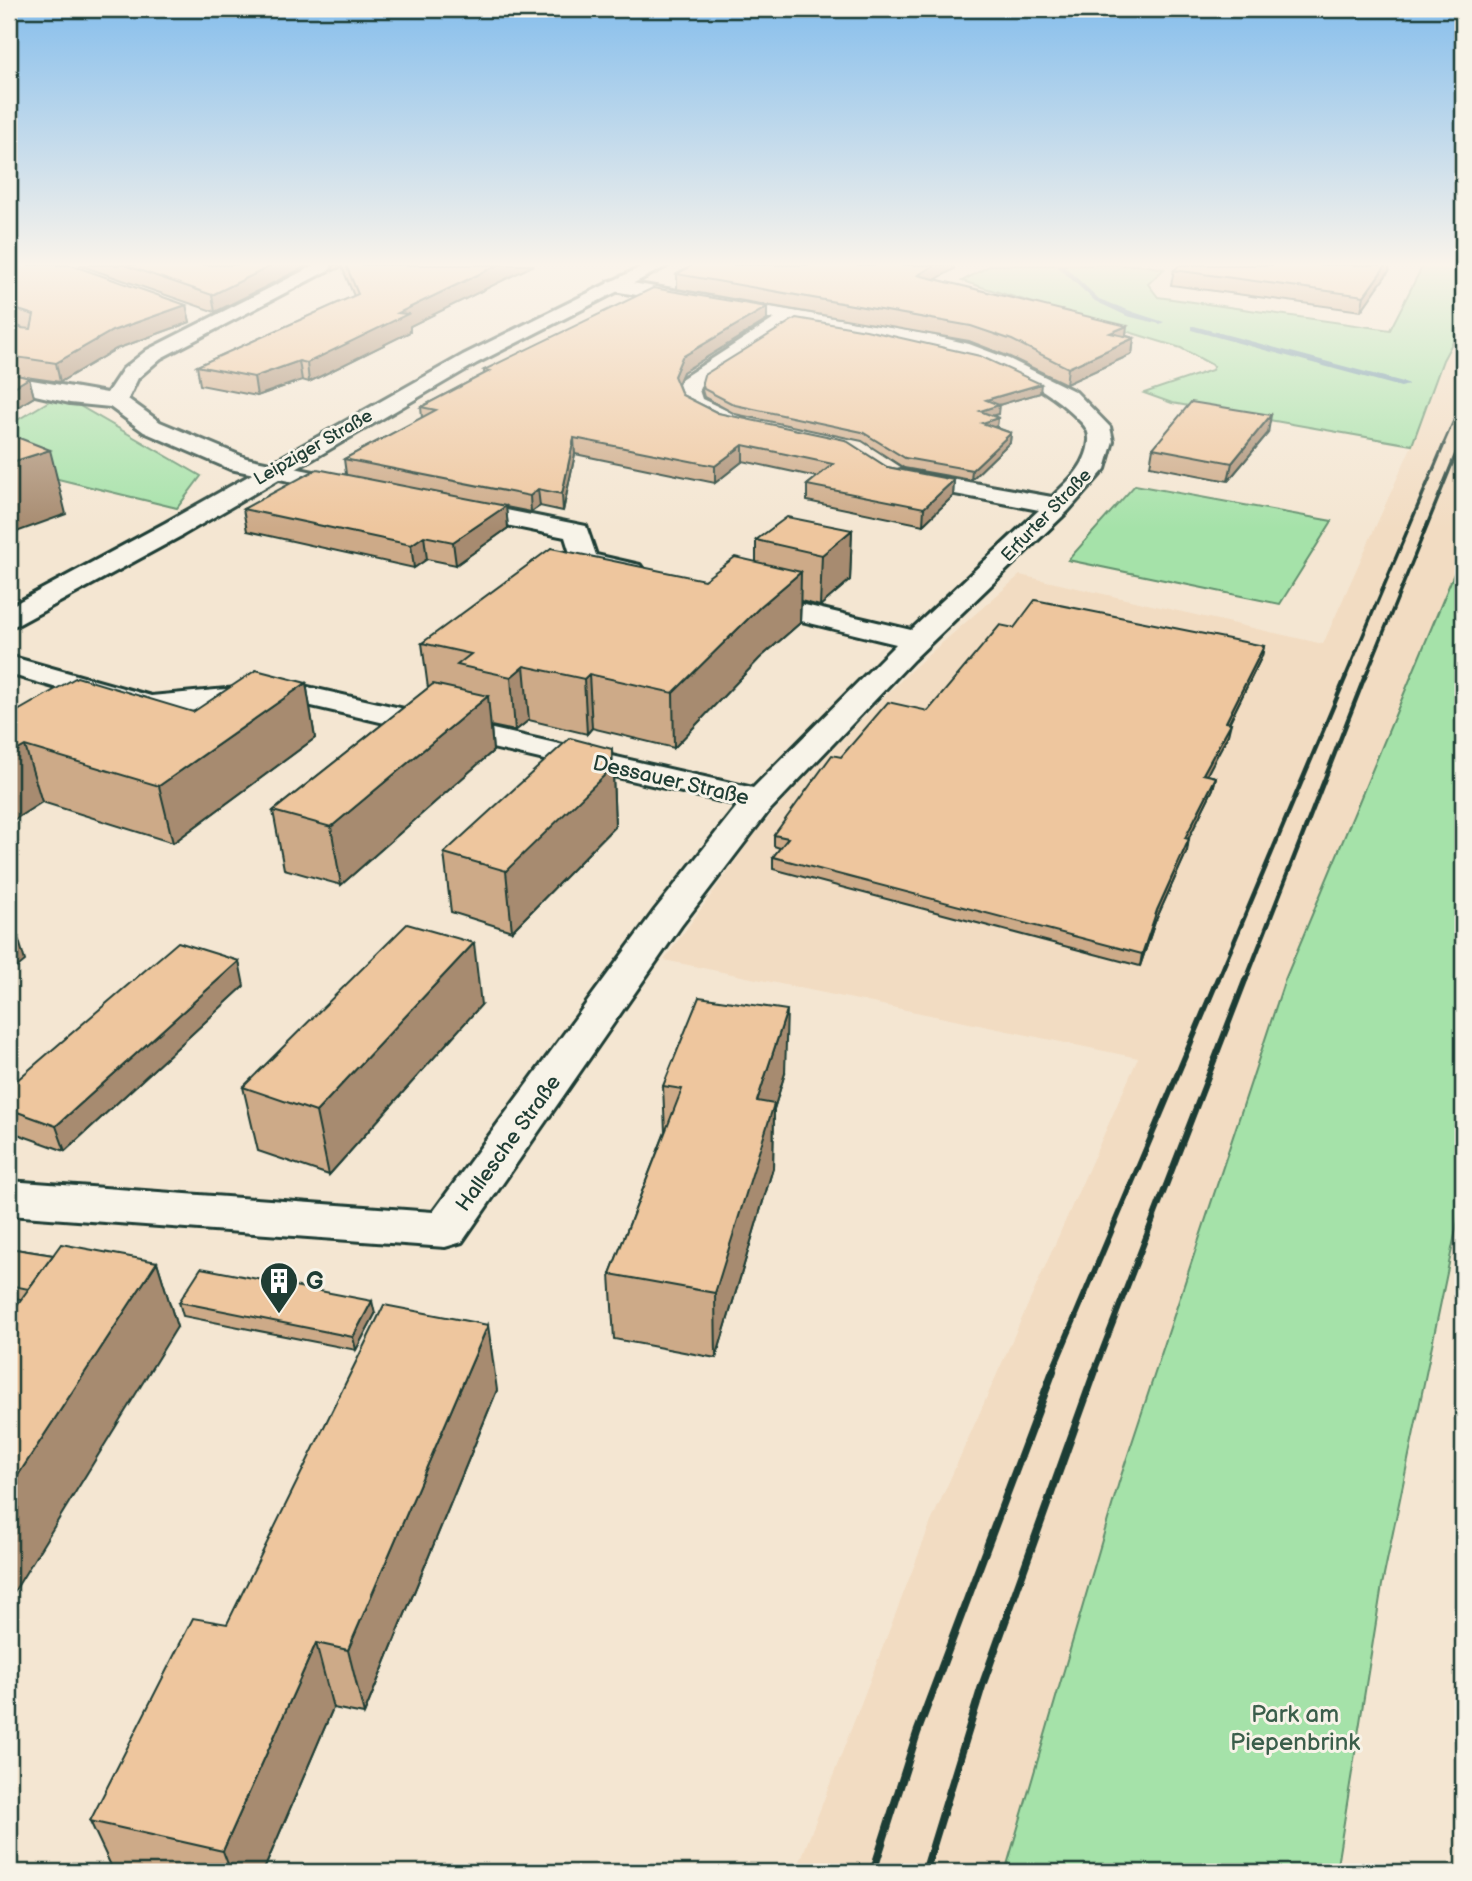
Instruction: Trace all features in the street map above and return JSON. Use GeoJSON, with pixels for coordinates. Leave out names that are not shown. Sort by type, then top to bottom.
{"type":"FeatureCollection","features":[{"type":"Feature","properties":{"kind":"street"},"geometry":{"type":"LineString","coordinates":[[116,401],[121,383],[129,372],[156,353]]}},
{"type":"Feature","properties":{"kind":"street","name":"Leipziger Straße"},"geometry":{"type":"LineString","coordinates":[[9,618],[174,529],[482,353]]}},
{"type":"Feature","properties":{"kind":"street"},"geometry":{"type":"LineString","coordinates":[[734,353],[692,379],[688,390],[692,403],[706,412],[753,429]]}},
{"type":"Feature","properties":{"kind":"street","name":"Erfurter Straße"},"geometry":{"type":"LineString","coordinates":[[758,803],[918,640],[1059,506],[1093,469],[1101,441],[1099,427],[1068,397],[1002,363],[975,353]]}},
{"type":"Feature","properties":{"kind":"street"},"geometry":{"type":"LineString","coordinates":[[9,383],[70,396],[116,401],[122,408],[163,432],[239,464],[378,492]]}},
{"type":"Feature","properties":{"kind":"street"},"geometry":{"type":"LineString","coordinates":[[883,470],[897,476],[1059,506]]}},
{"type":"Feature","properties":{"kind":"street"},"geometry":{"type":"LineString","coordinates":[[429,503],[578,532],[584,561],[651,576]]}},
{"type":"Feature","properties":{"kind":"street"},"geometry":{"type":"LineString","coordinates":[[731,596],[918,640]]}},
{"type":"Feature","properties":{"kind":"street","name":"Dessauer Straße"},"geometry":{"type":"LineString","coordinates":[[9,665],[150,706],[290,692],[758,803]]}},
{"type":"Feature","properties":{"kind":"street","name":"Hallesche Straße"},"geometry":{"type":"LineString","coordinates":[[9,1198],[445,1230],[668,918],[758,803]]}},
{"type":"Feature","properties":{"kind":"shaded area"},"geometry":{"type":"Polygon","coordinates":[[[1447,353],[1463,353],[1463,552],[1284,982],[1119,1482],[1005,1872],[796,1872],[931,1522],[1138,1058],[664,960],[758,830],[805,777],[911,670],[1020,575],[1323,644],[1412,445],[1447,353]]]}},
{"type":"Feature","properties":{"kind":"green space"},"geometry":{"type":"Polygon","coordinates":[[[1190,353],[1447,353],[1412,445],[1172,403],[1144,393],[1212,370],[1214,366],[1190,353]]]}},
{"type":"Feature","properties":{"kind":"green space"},"geometry":{"type":"Polygon","coordinates":[[[56,397],[71,401],[201,476],[177,508],[54,478],[9,476],[9,425],[56,397]]]}},
{"type":"Feature","properties":{"kind":"green space"},"geometry":{"type":"Polygon","coordinates":[[[1135,485],[1332,521],[1280,604],[1068,560],[1135,485]]]}},
{"type":"Feature","properties":{"kind":"green space","name":"Park am Piepenbrink"},"geometry":{"type":"Polygon","coordinates":[[[1463,552],[1463,1196],[1382,1585],[1336,1872],[1005,1872],[1119,1482],[1284,982],[1463,552]]]}},
{"type":"Feature","properties":{"kind":"building"},"geometry":{"type":"Polygon","coordinates":[[[9,353],[74,353],[56,363],[9,356],[9,353]]]}},
{"type":"Feature","properties":{"kind":"building"},"geometry":{"type":"Polygon","coordinates":[[[227,353],[328,353],[307,363],[299,361],[254,377],[197,366],[227,353]]]}},
{"type":"Feature","properties":{"kind":"building"},"geometry":{"type":"Polygon","coordinates":[[[519,353],[689,353],[682,357],[674,376],[682,395],[718,413],[845,440],[887,467],[954,480],[924,508],[807,485],[833,464],[743,445],[715,466],[574,438],[562,494],[538,489],[530,496],[344,459],[436,410],[421,407],[490,371],[484,370],[519,353]]]}},
{"type":"Feature","properties":{"kind":"building"},"geometry":{"type":"Polygon","coordinates":[[[740,353],[966,353],[980,356],[1041,384],[986,400],[999,405],[980,411],[998,418],[982,423],[1011,433],[972,470],[905,458],[862,432],[735,405],[704,389],[704,375],[740,353]]]}},
{"type":"Feature","properties":{"kind":"building"},"geometry":{"type":"Polygon","coordinates":[[[1038,353],[1101,353],[1068,368],[1038,353]]]}},
{"type":"Feature","properties":{"kind":"building"},"geometry":{"type":"Polygon","coordinates":[[[9,373],[29,378],[9,390],[9,373]]]}},
{"type":"Feature","properties":{"kind":"building"},"geometry":{"type":"Polygon","coordinates":[[[1191,402],[1271,415],[1232,463],[1153,448],[1191,402]]]}},
{"type":"Feature","properties":{"kind":"building"},"geometry":{"type":"Polygon","coordinates":[[[9,434],[50,450],[9,463],[9,434]]]}},
{"type":"Feature","properties":{"kind":"building"},"geometry":{"type":"Polygon","coordinates":[[[317,469],[506,506],[453,542],[424,536],[411,545],[243,509],[317,469]]]}},
{"type":"Feature","properties":{"kind":"building"},"geometry":{"type":"Polygon","coordinates":[[[787,517],[852,530],[822,555],[756,540],[787,517]]]}},
{"type":"Feature","properties":{"kind":"building"},"geometry":{"type":"Polygon","coordinates":[[[551,548],[704,580],[735,557],[801,572],[761,606],[673,693],[589,674],[584,679],[524,666],[511,677],[457,665],[471,654],[422,643],[551,548]]]}},
{"type":"Feature","properties":{"kind":"building"},"geometry":{"type":"Polygon","coordinates":[[[1035,600],[1264,646],[1226,722],[1231,723],[1203,774],[1216,777],[1185,838],[1189,839],[1157,910],[1142,954],[773,857],[788,838],[774,835],[832,755],[841,757],[888,702],[928,711],[1000,625],[1014,628],[1035,600]]]}},
{"type":"Feature","properties":{"kind":"building"},"geometry":{"type":"Polygon","coordinates":[[[256,670],[306,683],[159,786],[25,746],[9,755],[9,716],[77,677],[193,712],[256,670]]]}},
{"type":"Feature","properties":{"kind":"building"},"geometry":{"type":"Polygon","coordinates":[[[433,684],[488,696],[331,827],[273,811],[433,684]]]}},
{"type":"Feature","properties":{"kind":"building"},"geometry":{"type":"Polygon","coordinates":[[[570,738],[612,749],[612,768],[506,871],[444,853],[570,738]]]}},
{"type":"Feature","properties":{"kind":"building"},"geometry":{"type":"Polygon","coordinates":[[[407,924],[474,943],[316,1112],[243,1087],[407,924]]]}},
{"type":"Feature","properties":{"kind":"building"},"geometry":{"type":"Polygon","coordinates":[[[9,934],[18,937],[9,943],[9,934]]]}},
{"type":"Feature","properties":{"kind":"building"},"geometry":{"type":"Polygon","coordinates":[[[178,942],[239,961],[56,1126],[9,1109],[9,1087],[178,942]]]}},
{"type":"Feature","properties":{"kind":"building"},"geometry":{"type":"Polygon","coordinates":[[[699,997],[787,1010],[757,1101],[774,1104],[715,1293],[610,1274],[682,1089],[663,1086],[699,997]]]}},
{"type":"Feature","properties":{"kind":"building"},"geometry":{"type":"Polygon","coordinates":[[[61,1244],[157,1262],[9,1489],[9,1316],[61,1244]]]}},
{"type":"Feature","properties":{"kind":"building"},"geometry":{"type":"Polygon","coordinates":[[[9,1248],[53,1255],[28,1289],[9,1285],[9,1248]]]}},
{"type":"Feature","properties":{"kind":"building","name":"G"},"geometry":{"type":"Polygon","coordinates":[[[201,1268],[372,1301],[353,1337],[179,1302],[201,1268]]]}},
{"type":"Feature","properties":{"kind":"building"},"geometry":{"type":"Polygon","coordinates":[[[384,1305],[488,1325],[348,1650],[316,1643],[223,1851],[90,1821],[193,1618],[227,1624],[384,1305]]]}},
{"type":"Feature","properties":{"kind":"waterway"},"geometry":{"type":"LineString","coordinates":[[1285,353],[1404,385]]}},
{"type":"Feature","properties":{"kind":"railway"},"geometry":{"type":"LineString","coordinates":[[1443,445],[1463,399]]}},
{"type":"Feature","properties":{"kind":"railway"},"geometry":{"type":"LineString","coordinates":[[1460,445],[1463,437]]}},
{"type":"Feature","properties":{"kind":"railway"},"geometry":{"type":"LineString","coordinates":[[1345,678],[1444,444]]}},
{"type":"Feature","properties":{"kind":"railway"},"geometry":{"type":"LineString","coordinates":[[1365,678],[1460,444]]}},
{"type":"Feature","properties":{"kind":"railway"},"geometry":{"type":"LineString","coordinates":[[1218,980],[1346,676]]}},
{"type":"Feature","properties":{"kind":"railway"},"geometry":{"type":"LineString","coordinates":[[1246,980],[1365,676]]}},
{"type":"Feature","properties":{"kind":"railway"},"geometry":{"type":"LineString","coordinates":[[1052,1372],[1218,978]]}},
{"type":"Feature","properties":{"kind":"railway"},"geometry":{"type":"LineString","coordinates":[[1094,1372],[1246,978]]}},
{"type":"Feature","properties":{"kind":"railway"},"geometry":{"type":"LineString","coordinates":[[873,1872],[917,1733],[1053,1371]]}},
{"type":"Feature","properties":{"kind":"railway"},"geometry":{"type":"LineString","coordinates":[[925,1872],[982,1686],[1095,1371]]}},
{"type":"Feature","properties":{"kind":"place","name":"G"},"geometry":{"type":"Point","coordinates":[279,1315]}}]}
